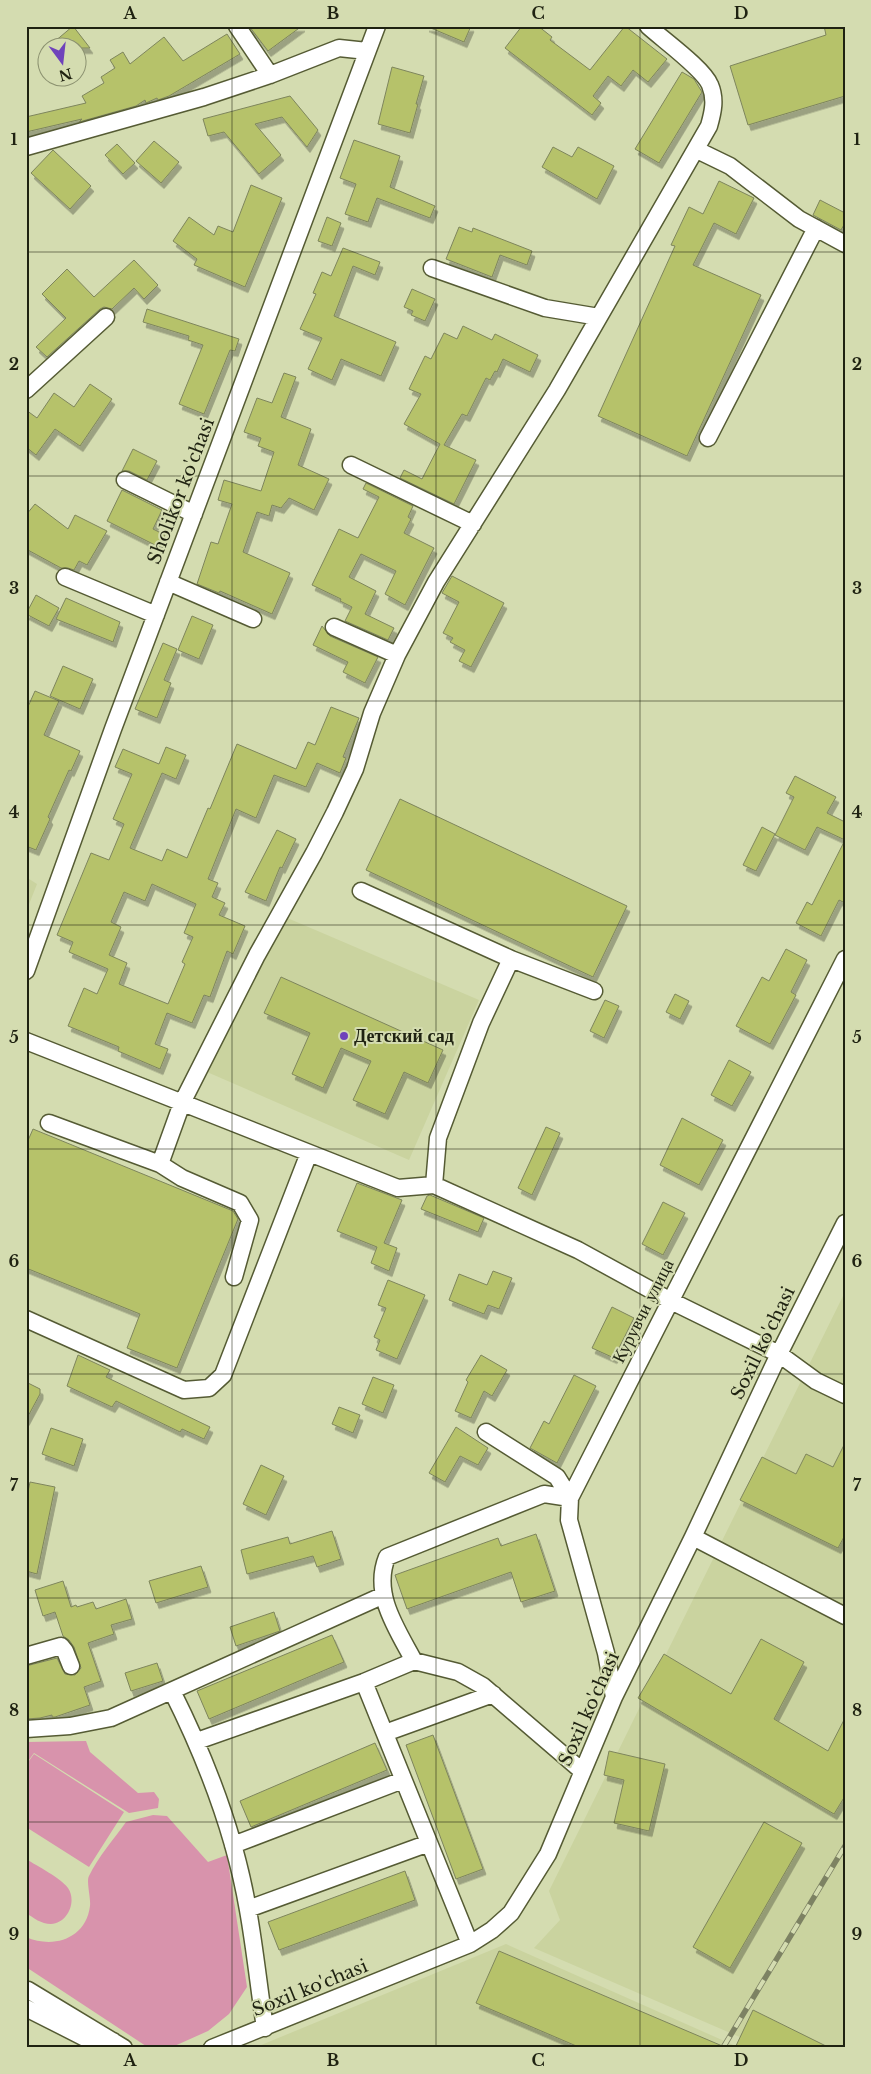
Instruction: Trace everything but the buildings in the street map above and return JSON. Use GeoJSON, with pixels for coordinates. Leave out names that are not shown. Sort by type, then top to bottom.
{"type":"FeatureCollection","features":[{"type":"Feature","properties":{"kind":"street"},"geometry":{"type":"LineString","coordinates":[[237,26],[270,75]]}},
{"type":"Feature","properties":{"kind":"street","name":"Sholikor ko'chasi"},"geometry":{"type":"LineString","coordinates":[[26,971],[113,729],[378,26]]}},
{"type":"Feature","properties":{"kind":"street"},"geometry":{"type":"LineString","coordinates":[[160,1164],[182,1103],[257,955],[335,812],[354,769],[372,713],[397,655],[436,582],[557,390],[697,150],[709,126],[714,102],[710,83],[697,69],[648,26]]}},
{"type":"Feature","properties":{"kind":"street"},"geometry":{"type":"LineString","coordinates":[[26,147],[204,97],[270,75],[339,48],[367,51]]}},
{"type":"Feature","properties":{"kind":"street"},"geometry":{"type":"LineString","coordinates":[[697,150],[730,166],[799,219],[845,244]]}},
{"type":"Feature","properties":{"kind":"street"},"geometry":{"type":"LineString","coordinates":[[708,438],[816,228]]}},
{"type":"Feature","properties":{"kind":"street"},"geometry":{"type":"LineString","coordinates":[[432,268],[545,308],[599,317]]}},
{"type":"Feature","properties":{"kind":"street"},"geometry":{"type":"LineString","coordinates":[[26,390],[106,318]]}},
{"type":"Feature","properties":{"kind":"street"},"geometry":{"type":"LineString","coordinates":[[351,464],[473,524]]}},
{"type":"Feature","properties":{"kind":"street"},"geometry":{"type":"LineString","coordinates":[[125,480],[194,514]]}},
{"type":"Feature","properties":{"kind":"street"},"geometry":{"type":"LineString","coordinates":[[65,577],[156,615]]}},
{"type":"Feature","properties":{"kind":"street"},"geometry":{"type":"LineString","coordinates":[[168,582],[253,619]]}},
{"type":"Feature","properties":{"kind":"street"},"geometry":{"type":"LineString","coordinates":[[334,626],[397,655]]}},
{"type":"Feature","properties":{"kind":"street"},"geometry":{"type":"LineString","coordinates":[[361,891],[511,959],[594,991]]}},
{"type":"Feature","properties":{"kind":"street"},"geometry":{"type":"LineString","coordinates":[[434,1185],[438,1138],[481,1023],[511,959]]}},
{"type":"Feature","properties":{"kind":"street","name":"Курувчи улица"},"geometry":{"type":"LineString","coordinates":[[614,1697],[606,1653],[568,1520],[570,1498],[845,959]]}},
{"type":"Feature","properties":{"kind":"street"},"geometry":{"type":"LineString","coordinates":[[26,1041],[398,1188],[434,1185],[578,1250],[671,1301],[779,1354],[816,1381],[845,1395]]}},
{"type":"Feature","properties":{"kind":"street"},"geometry":{"type":"LineString","coordinates":[[49,1124],[160,1164],[182,1178],[240,1203],[250,1220],[234,1277]]}},
{"type":"Feature","properties":{"kind":"street"},"geometry":{"type":"LineString","coordinates":[[26,1319],[184,1390],[210,1388],[223,1375],[309,1153]]}},
{"type":"Feature","properties":{"kind":"street","name":"Soxil ko'chasi"},"geometry":{"type":"LineString","coordinates":[[212,2048],[470,1944],[492,1930],[511,1913],[548,1854],[614,1697],[693,1537],[779,1354],[845,1223]]}},
{"type":"Feature","properties":{"kind":"street"},"geometry":{"type":"LineString","coordinates":[[486,1432],[557,1477],[570,1498]]}},
{"type":"Feature","properties":{"kind":"street"},"geometry":{"type":"LineString","coordinates":[[414,1661],[385,1605],[382,1571],[387,1558],[544,1494],[570,1498]]}},
{"type":"Feature","properties":{"kind":"street"},"geometry":{"type":"LineString","coordinates":[[693,1537],[845,1616]]}},
{"type":"Feature","properties":{"kind":"street"},"geometry":{"type":"LineString","coordinates":[[26,1729],[70,1726],[111,1718],[384,1595]]}},
{"type":"Feature","properties":{"kind":"street"},"geometry":{"type":"LineString","coordinates":[[26,1656],[61,1646],[65,1650],[71,1666]]}},
{"type":"Feature","properties":{"kind":"street"},"geometry":{"type":"LineString","coordinates":[[197,1741],[364,1682],[414,1661],[458,1672],[483,1686],[582,1771]]}},
{"type":"Feature","properties":{"kind":"street"},"geometry":{"type":"LineString","coordinates":[[364,1682],[470,1944]]}},
{"type":"Feature","properties":{"kind":"street"},"geometry":{"type":"LineString","coordinates":[[172,1691],[197,1741],[233,1845],[248,1909],[265,2028]]}},
{"type":"Feature","properties":{"kind":"street"},"geometry":{"type":"LineString","coordinates":[[385,1733],[492,1694]]}},
{"type":"Feature","properties":{"kind":"street"},"geometry":{"type":"LineString","coordinates":[[233,1845],[403,1780]]}},
{"type":"Feature","properties":{"kind":"street"},"geometry":{"type":"LineString","coordinates":[[248,1909],[429,1843]]}},
{"type":"Feature","properties":{"kind":"street"},"geometry":{"type":"LineString","coordinates":[[28,1990],[118,2044]]}},
{"type":"Feature","properties":{"kind":"street"},"geometry":{"type":"LineString","coordinates":[[26,2008],[95,2043],[118,2044]]}},
{"type":"Feature","properties":{"kind":"shaded area"},"geometry":{"type":"Polygon","coordinates":[[[26,877],[37,884],[26,912],[26,877]]]}},
{"type":"Feature","properties":{"kind":"shaded area","name":"Детский сад"},"geometry":{"type":"Polygon","coordinates":[[[285,917],[479,1000],[409,1160],[207,1072],[285,917]]]}},
{"type":"Feature","properties":{"kind":"shaded area"},"geometry":{"type":"Polygon","coordinates":[[[845,1292],[845,2048],[765,2048],[534,1948],[560,1920],[549,1891],[845,1292]]]}},
{"type":"Feature","properties":{"kind":"shaded area"},"geometry":{"type":"Polygon","coordinates":[[[86,1741],[90,1752],[138,1793],[154,1792],[159,1799],[158,1808],[129,1813],[34,1753],[26,1764],[26,1742],[86,1741]]]}},
{"type":"Feature","properties":{"kind":"shaded area"},"geometry":{"type":"Polygon","coordinates":[[[34,1754],[124,1812],[89,1867],[26,1827],[26,1765],[34,1754]]]}},
{"type":"Feature","properties":{"kind":"shaded area"},"geometry":{"type":"Polygon","coordinates":[[[153,1815],[167,1816],[208,1862],[227,1855],[247,1987],[229,2014],[208,2031],[170,2048],[149,2048],[26,1967],[26,1937],[47,1942],[67,1938],[75,1933],[87,1917],[90,1906],[88,1878],[106,1848],[126,1822],[153,1815]]]}},
{"type":"Feature","properties":{"kind":"shaded area"},"geometry":{"type":"Polygon","coordinates":[[[26,1859],[60,1880],[71,1893],[72,1899],[69,1910],[66,1916],[57,1923],[44,1923],[26,1913],[26,1859]]]}},
{"type":"Feature","properties":{"kind":"shaded area"},"geometry":{"type":"Polygon","coordinates":[[[506,1944],[740,2048],[254,2048],[506,1944]]]}},
{"type":"Feature","properties":{"kind":"railway"},"geometry":{"type":"LineString","coordinates":[[724,2046],[845,1846]]}},
{"type":"Feature","properties":{"kind":"place","name":"Детский сад"},"geometry":{"type":"Point","coordinates":[344,1036]}}]}
